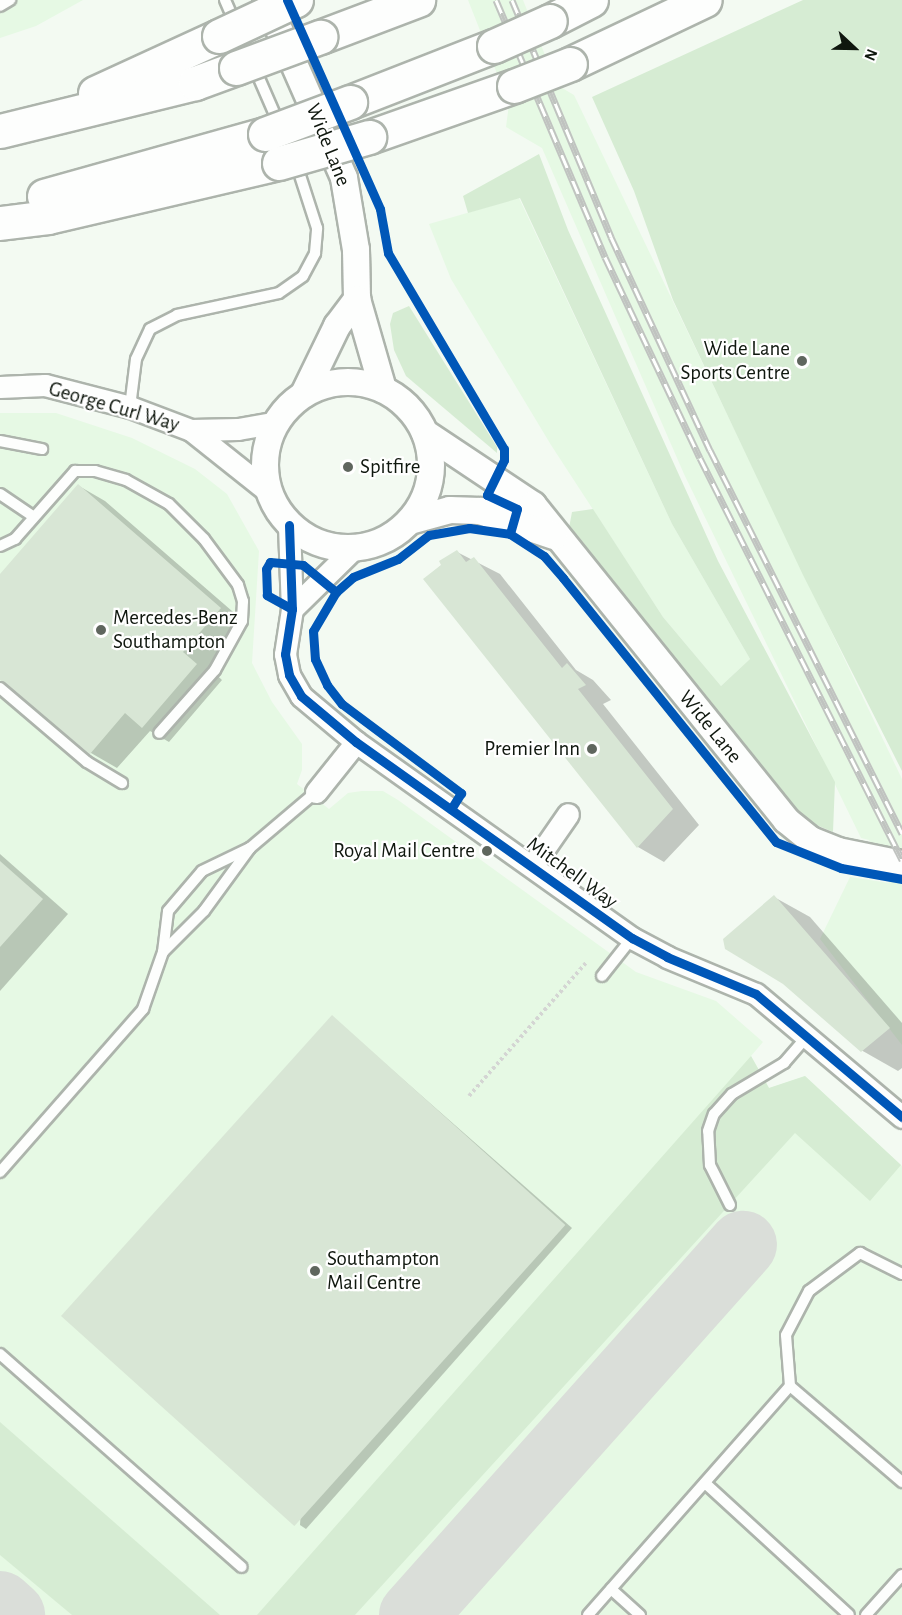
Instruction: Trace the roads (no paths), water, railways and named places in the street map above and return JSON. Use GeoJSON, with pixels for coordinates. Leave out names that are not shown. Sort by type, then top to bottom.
{"type":"FeatureCollection","features":[{"type":"Feature","properties":{"kind":"highway"},"geometry":{"type":"LineString","coordinates":[[11,129],[296,0]]}},
{"type":"Feature","properties":{"kind":"highway"},"geometry":{"type":"LineString","coordinates":[[11,129],[195,83],[418,0]]}},
{"type":"Feature","properties":{"kind":"highway"},"geometry":{"type":"LineString","coordinates":[[0,223],[48,217],[279,145],[350,102],[494,46],[591,0]]}},
{"type":"Feature","properties":{"kind":"highway"},"geometry":{"type":"LineString","coordinates":[[0,208],[279,145],[369,136],[514,86],[570,64],[705,0]]}},
{"type":"Feature","properties":{"kind":"street","name":"Wide Lane"},"geometry":{"type":"LineString","coordinates":[[266,0],[344,178],[356,250],[357,298],[383,389]]}},
{"type":"Feature","properties":{"kind":"street"},"geometry":{"type":"LineString","coordinates":[[357,298],[337,326],[304,394],[277,422],[265,460],[269,492],[289,525],[319,543],[353,549],[374,545],[410,521],[450,510],[480,510],[554,536]]}},
{"type":"Feature","properties":{"kind":"street"},"geometry":{"type":"LineString","coordinates":[[304,394],[330,384],[357,382],[383,389],[401,400],[425,433],[431,456],[430,480],[423,502],[410,521]]}},
{"type":"Feature","properties":{"kind":"street","name":"George Curl Way"},"geometry":{"type":"LineString","coordinates":[[0,387],[45,385],[130,407],[191,430],[269,492]]}},
{"type":"Feature","properties":{"kind":"street","name":"George Curl Way"},"geometry":{"type":"LineString","coordinates":[[191,430],[238,429],[277,422]]}},
{"type":"Feature","properties":{"kind":"street","name":"Wide Lane"},"geometry":{"type":"LineString","coordinates":[[425,433],[533,505],[554,536],[786,820],[811,840],[838,851],[902,864]]}},
{"type":"Feature","properties":{"kind":"street","name":"Mitchell Way"},"geometry":{"type":"LineString","coordinates":[[289,525],[292,609],[285,654],[289,675],[301,696],[356,742],[632,938],[667,957],[756,994],[902,1117]]}},
{"type":"Feature","properties":{"kind":"street"},"geometry":{"type":"LineString","coordinates":[[292,609],[353,549]]}},
{"type":"Feature","properties":{"kind":"street"},"geometry":{"type":"LineString","coordinates":[[316,792],[356,742]]}},
{"type":"Feature","properties":{"kind":"street","name":"Mitchell Way"},"geometry":{"type":"LineString","coordinates":[[532,866],[568,814]]}},
{"type":"Feature","properties":{"kind":"lane"},"geometry":{"type":"LineString","coordinates":[[0,6],[10,0]]}},
{"type":"Feature","properties":{"kind":"lane"},"geometry":{"type":"LineString","coordinates":[[130,407],[136,359],[150,329],[177,315],[279,293],[303,276],[315,253],[317,228],[308,189],[279,145],[225,0]]}},
{"type":"Feature","properties":{"kind":"lane"},"geometry":{"type":"LineString","coordinates":[[0,441],[42,449]]}},
{"type":"Feature","properties":{"kind":"lane"},"geometry":{"type":"LineString","coordinates":[[0,546],[15,539],[75,471],[95,471],[126,480],[169,504],[204,539],[238,585],[243,601],[242,621],[232,644],[215,670],[159,733]]}},
{"type":"Feature","properties":{"kind":"lane"},"geometry":{"type":"LineString","coordinates":[[0,494],[33,516]]}},
{"type":"Feature","properties":{"kind":"lane"},"geometry":{"type":"LineString","coordinates":[[0,688],[87,762],[122,783]]}},
{"type":"Feature","properties":{"kind":"lane"},"geometry":{"type":"LineString","coordinates":[[163,952],[204,910],[250,848],[316,792]]}},
{"type":"Feature","properties":{"kind":"lane"},"geometry":{"type":"LineString","coordinates":[[0,1172],[142,1009],[163,952],[168,911],[202,871],[250,848]]}},
{"type":"Feature","properties":{"kind":"lane"},"geometry":{"type":"LineString","coordinates":[[602,976],[632,938]]}},
{"type":"Feature","properties":{"kind":"lane"},"geometry":{"type":"LineString","coordinates":[[730,1205],[711,1165],[708,1131],[714,1114],[732,1094],[784,1063],[807,1037]]}},
{"type":"Feature","properties":{"kind":"lane"},"geometry":{"type":"LineString","coordinates":[[902,1274],[860,1253],[809,1291],[786,1335],[790,1386],[902,1482]]}},
{"type":"Feature","properties":{"kind":"lane"},"geometry":{"type":"LineString","coordinates":[[0,1354],[242,1567]]}},
{"type":"Feature","properties":{"kind":"lane"},"geometry":{"type":"LineString","coordinates":[[588,1615],[790,1386]]}},
{"type":"Feature","properties":{"kind":"lane"},"geometry":{"type":"LineString","coordinates":[[705,1483],[849,1615]]}},
{"type":"Feature","properties":{"kind":"lane"},"geometry":{"type":"LineString","coordinates":[[866,1615],[902,1575]]}},
{"type":"Feature","properties":{"kind":"lane"},"geometry":{"type":"LineString","coordinates":[[610,1589],[640,1615]]}},
{"type":"Feature","properties":{"kind":"railway"},"geometry":{"type":"LineString","coordinates":[[496,0],[605,257],[700,458],[902,860]]}},
{"type":"Feature","properties":{"kind":"railway"},"geometry":{"type":"LineString","coordinates":[[512,0],[611,237],[710,450],[902,834]]}},
{"type":"Feature","properties":{"kind":"place","name":"Wide Lane Sports Centre"},"geometry":{"type":"Point","coordinates":[802,361]}},
{"type":"Feature","properties":{"kind":"place","name":"Spitfire"},"geometry":{"type":"Point","coordinates":[348,467]}},
{"type":"Feature","properties":{"kind":"place","name":"Mercedes-Benz Southampton"},"geometry":{"type":"Point","coordinates":[101,630]}},
{"type":"Feature","properties":{"kind":"place","name":"Premier Inn"},"geometry":{"type":"Point","coordinates":[592,749]}},
{"type":"Feature","properties":{"kind":"place","name":"Royal Mail Centre"},"geometry":{"type":"Point","coordinates":[487,851]}},
{"type":"Feature","properties":{"kind":"place","name":"Southampton Mail Centre"},"geometry":{"type":"Point","coordinates":[315,1271]}}]}
